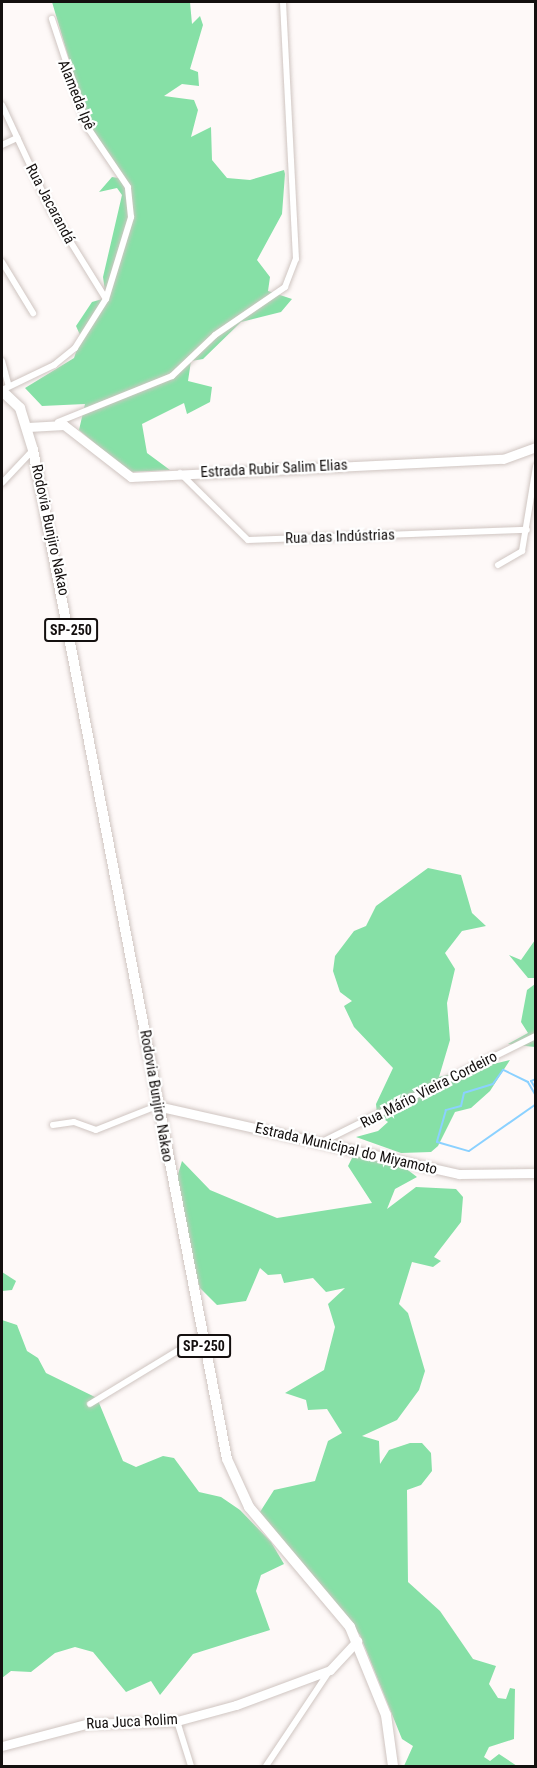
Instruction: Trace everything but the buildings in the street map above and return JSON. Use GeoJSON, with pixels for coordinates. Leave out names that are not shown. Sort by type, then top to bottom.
{"type":"FeatureCollection","features":[{"type":"Feature","properties":{"kind":"main road","name":"Rodovia Bunjiro Nakao"},"geometry":{"type":"LineString","coordinates":[[4,388],[20,408],[28,427],[33,450],[202,1336],[238,1492],[320,1586],[357,1641],[386,1715],[393,1767]]}},
{"type":"Feature","properties":{"kind":"street"},"geometry":{"type":"LineString","coordinates":[[28,427],[58,422],[172,376],[215,335],[285,287],[296,259],[284,2]]}},
{"type":"Feature","properties":{"kind":"street","name":"Alameda Ipê"},"geometry":{"type":"LineString","coordinates":[[4,388],[66,357],[106,299],[128,235],[129,187],[88,128],[52,19]]}},
{"type":"Feature","properties":{"kind":"street","name":"Rua Jacarandá"},"geometry":{"type":"LineString","coordinates":[[2,105],[52,212],[106,299]]}},
{"type":"Feature","properties":{"kind":"street"},"geometry":{"type":"LineString","coordinates":[[2,145],[17,138]]}},
{"type":"Feature","properties":{"kind":"street"},"geometry":{"type":"LineString","coordinates":[[2,262],[33,313]]}},
{"type":"Feature","properties":{"kind":"street"},"geometry":{"type":"LineString","coordinates":[[2,360],[4,388]]}},
{"type":"Feature","properties":{"kind":"street","name":"Estrada Rubir Salim Elias"},"geometry":{"type":"LineString","coordinates":[[58,422],[125,476],[503,459],[536,447]]}},
{"type":"Feature","properties":{"kind":"street"},"geometry":{"type":"LineString","coordinates":[[2,483],[33,450]]}},
{"type":"Feature","properties":{"kind":"street"},"geometry":{"type":"LineString","coordinates":[[498,565],[522,551],[536,466]]}},
{"type":"Feature","properties":{"kind":"street","name":"Rua das Indústrias"},"geometry":{"type":"LineString","coordinates":[[180,473],[248,540],[526,530]]}},
{"type":"Feature","properties":{"kind":"street","name":"Rua Mário Vieira Cordeiro"},"geometry":{"type":"LineString","coordinates":[[322,1142],[536,1036]]}},
{"type":"Feature","properties":{"kind":"street"},"geometry":{"type":"LineString","coordinates":[[53,1125],[74,1122],[96,1130],[157,1107]]}},
{"type":"Feature","properties":{"kind":"street","name":"Estrada Municipal do Miyamoto"},"geometry":{"type":"LineString","coordinates":[[157,1107],[459,1174],[536,1173]]}},
{"type":"Feature","properties":{"kind":"street"},"geometry":{"type":"LineString","coordinates":[[90,1404],[202,1336]]}},
{"type":"Feature","properties":{"kind":"street"},"geometry":{"type":"LineString","coordinates":[[266,1767],[330,1670],[357,1641]]}},
{"type":"Feature","properties":{"kind":"street","name":"Rua Juca Rolim"},"geometry":{"type":"LineString","coordinates":[[2,1746],[86,1724],[177,1721],[330,1670]]}},
{"type":"Feature","properties":{"kind":"street"},"geometry":{"type":"LineString","coordinates":[[177,1721],[191,1767]]}},
{"type":"Feature","properties":{"kind":"green space"},"geometry":{"type":"Polygon","coordinates":[[[52,2],[190,2],[192,24],[200,16],[203,25],[190,69],[198,72],[199,86],[182,84],[164,96],[194,100],[198,110],[191,137],[211,127],[212,160],[227,178],[250,180],[284,170],[282,214],[257,260],[270,277],[268,291],[292,299],[281,312],[241,322],[203,359],[191,361],[188,381],[212,387],[210,402],[187,414],[184,403],[142,424],[147,453],[170,470],[129,472],[79,430],[85,404],[42,406],[25,388],[74,358],[81,337],[76,326],[92,302],[106,298],[103,277],[122,195],[117,188],[99,192],[112,177],[125,179],[91,133],[52,2]]]}},
{"type":"Feature","properties":{"kind":"green space"},"geometry":{"type":"Polygon","coordinates":[[[428,868],[461,875],[472,913],[486,926],[462,931],[445,953],[455,969],[447,1003],[450,1040],[439,1077],[510,1060],[490,1091],[471,1108],[455,1112],[438,1146],[431,1152],[401,1153],[356,1137],[378,1131],[388,1122],[377,1114],[376,1104],[393,1068],[354,1027],[344,1006],[352,1001],[340,992],[333,971],[335,956],[354,931],[366,926],[376,906],[428,868]]]}},
{"type":"Feature","properties":{"kind":"green space"},"geometry":{"type":"Polygon","coordinates":[[[535,940],[535,978],[528,978],[509,955],[521,960],[535,940]]]}},
{"type":"Feature","properties":{"kind":"green space"},"geometry":{"type":"Polygon","coordinates":[[[535,984],[535,1047],[508,1044],[528,1033],[521,1022],[527,990],[535,984]]]}},
{"type":"Feature","properties":{"kind":"green space"},"geometry":{"type":"Polygon","coordinates":[[[354,1154],[400,1164],[417,1177],[395,1189],[387,1209],[416,1187],[456,1189],[463,1197],[461,1222],[434,1257],[441,1261],[433,1267],[412,1262],[399,1304],[408,1313],[425,1371],[419,1390],[397,1420],[362,1436],[379,1441],[380,1464],[389,1450],[410,1443],[422,1443],[431,1453],[432,1471],[421,1485],[407,1490],[408,1582],[440,1611],[473,1659],[496,1666],[489,1684],[498,1698],[506,1699],[510,1688],[515,1689],[514,1739],[489,1747],[484,1757],[490,1761],[499,1754],[517,1766],[404,1766],[413,1746],[402,1739],[360,1635],[260,1512],[274,1490],[315,1481],[328,1441],[342,1433],[327,1409],[308,1410],[306,1400],[285,1393],[324,1370],[335,1327],[328,1304],[345,1288],[326,1292],[313,1278],[284,1283],[281,1274],[268,1275],[260,1268],[246,1301],[217,1305],[200,1288],[187,1245],[176,1181],[182,1161],[210,1190],[277,1218],[372,1203],[348,1166],[354,1154]]]}},
{"type":"Feature","properties":{"kind":"green space"},"geometry":{"type":"Polygon","coordinates":[[[2,1272],[16,1281],[12,1290],[2,1291],[2,1272]]]}},
{"type":"Feature","properties":{"kind":"green space"},"geometry":{"type":"Polygon","coordinates":[[[2,1320],[17,1325],[27,1351],[38,1358],[46,1373],[97,1398],[123,1461],[136,1467],[163,1456],[174,1458],[199,1492],[221,1497],[240,1510],[271,1542],[284,1564],[261,1575],[256,1591],[270,1630],[193,1654],[160,1695],[151,1681],[126,1692],[93,1652],[75,1647],[55,1653],[31,1672],[11,1671],[2,1678],[2,1320]]]}},
{"type":"Feature","properties":{"kind":"waterway"},"geometry":{"type":"LineString","coordinates":[[536,1096],[528,1082],[503,1070],[493,1084],[464,1093],[461,1106],[446,1110],[437,1142],[469,1151],[536,1104]]}},
{"type":"Feature","properties":{"kind":"waterway"},"geometry":{"type":"LineString","coordinates":[[536,1079],[531,1081],[536,1089]]}}]}
